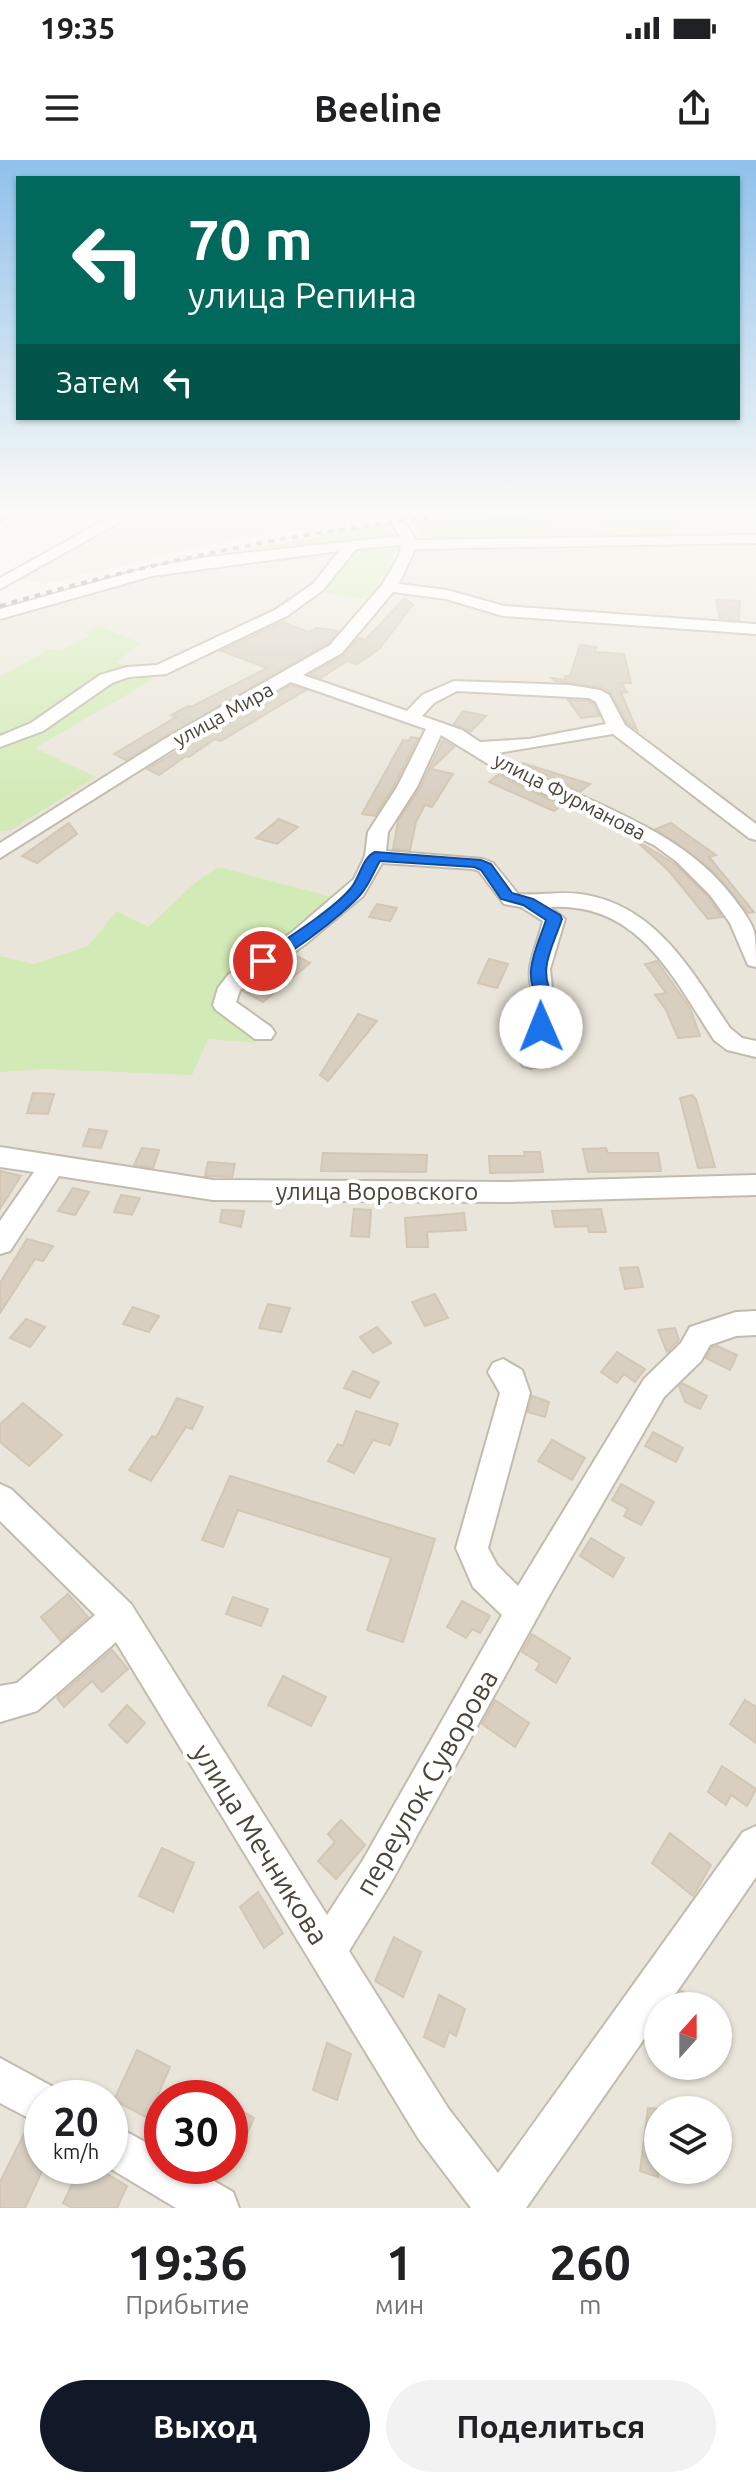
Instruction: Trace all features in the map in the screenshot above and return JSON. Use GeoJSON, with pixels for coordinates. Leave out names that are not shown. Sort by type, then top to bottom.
{"type":"FeatureCollection","features":[{"type":"Feature","properties":{"kind":"street"},"geometry":{"type":"LineString","coordinates":[[0,614],[23,608]]}},
{"type":"Feature","properties":{"kind":"street"},"geometry":{"type":"LineString","coordinates":[[0,742],[37,727],[106,679],[127,672],[160,670],[255,627],[289,608]]}},
{"type":"Feature","properties":{"kind":"street","name":"улица Мира"},"geometry":{"type":"LineString","coordinates":[[0,852],[169,744],[291,676],[342,643],[372,608]]}},
{"type":"Feature","properties":{"kind":"street"},"geometry":{"type":"LineString","coordinates":[[491,608],[503,611],[756,629]]}},
{"type":"Feature","properties":{"kind":"street","name":"улица Фурманова"},"geometry":{"type":"LineString","coordinates":[[291,676],[436,727],[476,747],[518,774],[638,829],[684,858],[717,890],[756,960]]}},
{"type":"Feature","properties":{"kind":"street"},"geometry":{"type":"LineString","coordinates":[[410,718],[428,699],[454,686],[584,691],[603,699],[617,728],[756,834]]}},
{"type":"Feature","properties":{"kind":"street"},"geometry":{"type":"LineString","coordinates":[[263,1033],[224,1005],[229,988],[299,938],[356,891],[375,856],[378,832],[407,787],[436,727]]}},
{"type":"Feature","properties":{"kind":"street"},"geometry":{"type":"LineString","coordinates":[[476,747],[534,746],[554,738],[617,728]]}},
{"type":"Feature","properties":{"kind":"street"},"geometry":{"type":"LineString","coordinates":[[375,856],[476,863],[486,867],[506,896],[528,902],[554,919],[537,972],[538,987],[547,1000],[531,1060]]}},
{"type":"Feature","properties":{"kind":"street"},"geometry":{"type":"LineString","coordinates":[[528,902],[563,899],[588,902],[626,915],[663,947],[722,1034],[735,1044],[756,1049]]}},
{"type":"Feature","properties":{"kind":"street","name":"улица Воровского"},"geometry":{"type":"LineString","coordinates":[[0,1157],[213,1190],[507,1192],[756,1185]]}},
{"type":"Feature","properties":{"kind":"street"},"geometry":{"type":"LineString","coordinates":[[0,1243],[51,1167]]}},
{"type":"Feature","properties":{"kind":"street","name":"переулок Суворова"},"geometry":{"type":"LineString","coordinates":[[327,1951],[376,1873],[523,1611],[654,1388],[691,1352],[700,1336],[736,1324],[756,1323]]}},
{"type":"Feature","properties":{"kind":"street"},"geometry":{"type":"LineString","coordinates":[[503,1372],[512,1379],[515,1393],[472,1548],[486,1581],[523,1611]]}},
{"type":"Feature","properties":{"kind":"street","name":"улица Мечникова"},"geometry":{"type":"LineString","coordinates":[[0,1499],[119,1616],[441,2136],[499,2208]]}},
{"type":"Feature","properties":{"kind":"street"},"geometry":{"type":"LineString","coordinates":[[0,1704],[25,1699],[119,1616]]}},
{"type":"Feature","properties":{"kind":"street"},"geometry":{"type":"LineString","coordinates":[[499,2208],[756,1845]]}},
{"type":"Feature","properties":{"kind":"street"},"geometry":{"type":"LineString","coordinates":[[0,2079],[24,2093]]}},
{"type":"Feature","properties":{"kind":"street"},"geometry":{"type":"LineString","coordinates":[[128,2155],[217,2208]]}},
{"type":"Feature","properties":{"kind":"shaded area"},"geometry":{"type":"Polygon","coordinates":[[[16,608],[756,608],[756,2208],[0,2208],[0,612],[16,608]]]}},
{"type":"Feature","properties":{"kind":"green space"},"geometry":{"type":"Polygon","coordinates":[[[98,626],[140,643],[116,662],[154,679],[35,748],[96,777],[11,830],[0,831],[0,676],[51,649],[59,651],[91,636],[85,633],[98,626]]]}},
{"type":"Feature","properties":{"kind":"green space"},"geometry":{"type":"Polygon","coordinates":[[[218,867],[332,897],[311,920],[231,976],[211,1007],[239,1025],[256,1043],[208,1039],[192,1075],[44,1069],[0,1072],[0,956],[34,964],[88,946],[117,911],[148,927],[195,883],[218,867]]]}},
{"type":"Feature","properties":{"kind":"building"},"geometry":{"type":"Polygon","coordinates":[[[396,608],[411,608],[379,649],[357,664],[347,661],[321,678],[310,674],[343,656],[359,638],[365,640],[396,608]]]}},
{"type":"Feature","properties":{"kind":"building"},"geometry":{"type":"Polygon","coordinates":[[[718,608],[740,608],[739,620],[720,618],[718,608]]]}},
{"type":"Feature","properties":{"kind":"building"},"geometry":{"type":"Polygon","coordinates":[[[282,622],[309,632],[316,628],[338,631],[328,643],[126,760],[114,754],[176,717],[171,715],[267,668],[221,651],[282,622]]]}},
{"type":"Feature","properties":{"kind":"building"},"geometry":{"type":"Polygon","coordinates":[[[580,645],[596,647],[595,652],[624,654],[631,683],[621,683],[627,692],[621,693],[637,730],[627,723],[610,692],[600,687],[552,678],[566,680],[565,676],[570,676],[580,645]]]}},
{"type":"Feature","properties":{"kind":"building"},"geometry":{"type":"Polygon","coordinates":[[[291,685],[306,690],[221,741],[215,739],[159,775],[147,769],[291,685]]]}},
{"type":"Feature","properties":{"kind":"building"},"geometry":{"type":"Polygon","coordinates":[[[568,700],[594,704],[599,716],[581,718],[568,700]]]}},
{"type":"Feature","properties":{"kind":"building"},"geometry":{"type":"Polygon","coordinates":[[[463,711],[486,716],[470,732],[454,724],[463,711]]]}},
{"type":"Feature","properties":{"kind":"building"},"geometry":{"type":"Polygon","coordinates":[[[411,737],[418,738],[375,816],[362,814],[403,740],[409,741],[411,737]]]}},
{"type":"Feature","properties":{"kind":"building"},"geometry":{"type":"Polygon","coordinates":[[[443,740],[454,747],[431,769],[453,774],[432,807],[425,805],[416,822],[410,850],[393,849],[398,821],[420,788],[443,740]]]}},
{"type":"Feature","properties":{"kind":"building"},"geometry":{"type":"Polygon","coordinates":[[[522,763],[590,784],[580,792],[522,763]]]}},
{"type":"Feature","properties":{"kind":"building"},"geometry":{"type":"Polygon","coordinates":[[[499,774],[562,805],[554,811],[489,782],[499,774]]]}},
{"type":"Feature","properties":{"kind":"building"},"geometry":{"type":"Polygon","coordinates":[[[279,819],[298,827],[277,844],[256,838],[279,819]]]}},
{"type":"Feature","properties":{"kind":"building"},"geometry":{"type":"Polygon","coordinates":[[[69,823],[77,834],[37,863],[22,856],[69,823]]]}},
{"type":"Feature","properties":{"kind":"building"},"geometry":{"type":"Polygon","coordinates":[[[671,823],[716,855],[709,857],[754,912],[748,913],[713,871],[656,829],[671,823]]]}},
{"type":"Feature","properties":{"kind":"building"},"geometry":{"type":"Polygon","coordinates":[[[634,839],[675,864],[708,897],[722,917],[708,919],[669,871],[634,839]]]}},
{"type":"Feature","properties":{"kind":"building"},"geometry":{"type":"Polygon","coordinates":[[[377,904],[397,908],[390,921],[369,917],[377,904]]]}},
{"type":"Feature","properties":{"kind":"building"},"geometry":{"type":"Polygon","coordinates":[[[295,955],[310,963],[263,1002],[243,991],[295,955]]]}},
{"type":"Feature","properties":{"kind":"building"},"geometry":{"type":"Polygon","coordinates":[[[489,959],[508,964],[497,988],[478,983],[489,959]]]}},
{"type":"Feature","properties":{"kind":"building"},"geometry":{"type":"Polygon","coordinates":[[[657,961],[690,1008],[700,1036],[678,1038],[666,1010],[655,995],[666,993],[645,964],[657,961]]]}},
{"type":"Feature","properties":{"kind":"building"},"geometry":{"type":"Polygon","coordinates":[[[358,1014],[377,1021],[328,1081],[320,1075],[358,1014]]]}},
{"type":"Feature","properties":{"kind":"building"},"geometry":{"type":"Polygon","coordinates":[[[33,1093],[54,1094],[48,1114],[27,1113],[33,1093]]]}},
{"type":"Feature","properties":{"kind":"building"},"geometry":{"type":"Polygon","coordinates":[[[692,1095],[696,1099],[715,1167],[698,1168],[680,1098],[692,1095]]]}},
{"type":"Feature","properties":{"kind":"building"},"geometry":{"type":"Polygon","coordinates":[[[89,1129],[107,1131],[101,1148],[83,1146],[89,1129]]]}},
{"type":"Feature","properties":{"kind":"building"},"geometry":{"type":"Polygon","coordinates":[[[142,1148],[159,1150],[153,1168],[134,1165],[142,1148]]]}},
{"type":"Feature","properties":{"kind":"building"},"geometry":{"type":"Polygon","coordinates":[[[606,1148],[608,1153],[658,1153],[661,1171],[588,1172],[583,1149],[606,1148]]]}},
{"type":"Feature","properties":{"kind":"building"},"geometry":{"type":"Polygon","coordinates":[[[524,1152],[540,1152],[543,1172],[490,1173],[489,1156],[525,1156],[524,1152]]]}},
{"type":"Feature","properties":{"kind":"building"},"geometry":{"type":"Polygon","coordinates":[[[323,1153],[427,1155],[426,1172],[321,1171],[323,1153]]]}},
{"type":"Feature","properties":{"kind":"building"},"geometry":{"type":"Polygon","coordinates":[[[208,1162],[235,1164],[232,1177],[205,1176],[208,1162]]]}},
{"type":"Feature","properties":{"kind":"building"},"geometry":{"type":"Polygon","coordinates":[[[0,1171],[21,1176],[0,1209],[0,1171]]]}},
{"type":"Feature","properties":{"kind":"building"},"geometry":{"type":"Polygon","coordinates":[[[73,1188],[89,1192],[75,1215],[58,1211],[73,1188]]]}},
{"type":"Feature","properties":{"kind":"building"},"geometry":{"type":"Polygon","coordinates":[[[121,1195],[140,1198],[132,1215],[114,1212],[121,1195]]]}},
{"type":"Feature","properties":{"kind":"building"},"geometry":{"type":"Polygon","coordinates":[[[354,1209],[371,1210],[369,1237],[351,1236],[354,1209]]]}},
{"type":"Feature","properties":{"kind":"building"},"geometry":{"type":"Polygon","coordinates":[[[601,1209],[606,1232],[589,1232],[588,1226],[555,1227],[552,1211],[601,1209]]]}},
{"type":"Feature","properties":{"kind":"building"},"geometry":{"type":"Polygon","coordinates":[[[222,1210],[244,1211],[241,1227],[220,1222],[222,1210]]]}},
{"type":"Feature","properties":{"kind":"building"},"geometry":{"type":"Polygon","coordinates":[[[464,1213],[466,1230],[427,1232],[428,1247],[407,1247],[405,1218],[464,1213]]]}},
{"type":"Feature","properties":{"kind":"building"},"geometry":{"type":"Polygon","coordinates":[[[27,1239],[53,1246],[43,1261],[35,1259],[0,1313],[0,1283],[27,1239]]]}},
{"type":"Feature","properties":{"kind":"building"},"geometry":{"type":"Polygon","coordinates":[[[638,1267],[643,1287],[625,1289],[620,1268],[638,1267]]]}},
{"type":"Feature","properties":{"kind":"building"},"geometry":{"type":"Polygon","coordinates":[[[435,1294],[448,1318],[425,1326],[412,1302],[435,1294]]]}},
{"type":"Feature","properties":{"kind":"building"},"geometry":{"type":"Polygon","coordinates":[[[268,1304],[290,1308],[281,1332],[259,1328],[268,1304]]]}},
{"type":"Feature","properties":{"kind":"building"},"geometry":{"type":"Polygon","coordinates":[[[133,1307],[159,1316],[149,1332],[123,1324],[133,1307]]]}},
{"type":"Feature","properties":{"kind":"building"},"geometry":{"type":"Polygon","coordinates":[[[26,1319],[45,1327],[30,1347],[10,1338],[26,1319]]]}},
{"type":"Feature","properties":{"kind":"building"},"geometry":{"type":"Polygon","coordinates":[[[377,1327],[391,1343],[373,1353],[360,1337],[377,1327]]]}},
{"type":"Feature","properties":{"kind":"building"},"geometry":{"type":"Polygon","coordinates":[[[675,1328],[679,1340],[667,1352],[658,1330],[675,1328]]]}},
{"type":"Feature","properties":{"kind":"building"},"geometry":{"type":"Polygon","coordinates":[[[717,1346],[737,1355],[730,1370],[706,1358],[712,1347],[717,1346]]]}},
{"type":"Feature","properties":{"kind":"building"},"geometry":{"type":"Polygon","coordinates":[[[617,1352],[645,1369],[635,1382],[624,1374],[617,1383],[601,1372],[617,1352]]]}},
{"type":"Feature","properties":{"kind":"building"},"geometry":{"type":"Polygon","coordinates":[[[353,1371],[379,1382],[370,1398],[344,1388],[353,1371]]]}},
{"type":"Feature","properties":{"kind":"building"},"geometry":{"type":"Polygon","coordinates":[[[682,1383],[707,1396],[700,1409],[685,1402],[679,1386],[682,1383]]]}},
{"type":"Feature","properties":{"kind":"building"},"geometry":{"type":"Polygon","coordinates":[[[532,1396],[549,1402],[545,1417],[528,1412],[532,1396]]]}},
{"type":"Feature","properties":{"kind":"building"},"geometry":{"type":"Polygon","coordinates":[[[177,1398],[203,1407],[192,1429],[186,1427],[151,1481],[129,1470],[152,1436],[156,1438],[177,1398]]]}},
{"type":"Feature","properties":{"kind":"building"},"geometry":{"type":"Polygon","coordinates":[[[23,1403],[62,1435],[29,1466],[0,1442],[0,1424],[23,1403]]]}},
{"type":"Feature","properties":{"kind":"building"},"geometry":{"type":"Polygon","coordinates":[[[356,1411],[398,1424],[390,1445],[373,1440],[354,1473],[328,1461],[338,1444],[343,1446],[356,1411]]]}},
{"type":"Feature","properties":{"kind":"building"},"geometry":{"type":"Polygon","coordinates":[[[653,1432],[683,1448],[676,1462],[645,1446],[653,1432]]]}},
{"type":"Feature","properties":{"kind":"building"},"geometry":{"type":"Polygon","coordinates":[[[552,1440],[585,1458],[572,1480],[538,1461],[552,1440]]]}},
{"type":"Feature","properties":{"kind":"building"},"geometry":{"type":"Polygon","coordinates":[[[230,1476],[435,1539],[403,1642],[367,1630],[391,1558],[238,1510],[223,1547],[202,1540],[230,1476]]]}},
{"type":"Feature","properties":{"kind":"building"},"geometry":{"type":"Polygon","coordinates":[[[621,1484],[654,1502],[641,1525],[624,1516],[628,1509],[612,1500],[621,1484]]]}},
{"type":"Feature","properties":{"kind":"building"},"geometry":{"type":"Polygon","coordinates":[[[591,1538],[624,1558],[613,1577],[580,1556],[591,1538]]]}},
{"type":"Feature","properties":{"kind":"building"},"geometry":{"type":"Polygon","coordinates":[[[68,1594],[88,1617],[61,1641],[41,1617],[68,1594]]]}},
{"type":"Feature","properties":{"kind":"building"},"geometry":{"type":"Polygon","coordinates":[[[233,1597],[268,1609],[261,1626],[226,1614],[233,1597]]]}},
{"type":"Feature","properties":{"kind":"building"},"geometry":{"type":"Polygon","coordinates":[[[462,1601],[490,1616],[480,1633],[472,1629],[466,1638],[447,1627],[462,1601]]]}},
{"type":"Feature","properties":{"kind":"building"},"geometry":{"type":"Polygon","coordinates":[[[532,1634],[570,1658],[556,1683],[536,1670],[540,1663],[522,1652],[532,1634]]]}},
{"type":"Feature","properties":{"kind":"building"},"geometry":{"type":"Polygon","coordinates":[[[112,1650],[128,1669],[102,1692],[92,1681],[64,1707],[57,1698],[112,1650]]]}},
{"type":"Feature","properties":{"kind":"building"},"geometry":{"type":"Polygon","coordinates":[[[283,1676],[326,1697],[311,1726],[268,1705],[283,1676]]]}},
{"type":"Feature","properties":{"kind":"building"},"geometry":{"type":"Polygon","coordinates":[[[495,1700],[529,1723],[515,1747],[482,1724],[495,1700]]]}},
{"type":"Feature","properties":{"kind":"building"},"geometry":{"type":"Polygon","coordinates":[[[745,1700],[756,1707],[756,1743],[730,1724],[745,1700]]]}},
{"type":"Feature","properties":{"kind":"building"},"geometry":{"type":"Polygon","coordinates":[[[127,1705],[145,1723],[127,1743],[109,1725],[127,1705]]]}},
{"type":"Feature","properties":{"kind":"building"},"geometry":{"type":"Polygon","coordinates":[[[722,1766],[756,1789],[747,1806],[731,1795],[726,1805],[708,1792],[722,1766]]]}},
{"type":"Feature","properties":{"kind":"building"},"geometry":{"type":"Polygon","coordinates":[[[341,1820],[365,1845],[336,1879],[318,1861],[335,1842],[328,1834],[341,1820]]]}},
{"type":"Feature","properties":{"kind":"building"},"geometry":{"type":"Polygon","coordinates":[[[670,1833],[711,1865],[693,1896],[652,1863],[670,1833]]]}},
{"type":"Feature","properties":{"kind":"building"},"geometry":{"type":"Polygon","coordinates":[[[162,1848],[194,1863],[173,1912],[139,1896],[162,1848]]]}},
{"type":"Feature","properties":{"kind":"building"},"geometry":{"type":"Polygon","coordinates":[[[258,1892],[283,1933],[264,1948],[240,1907],[258,1892]]]}},
{"type":"Feature","properties":{"kind":"building"},"geometry":{"type":"Polygon","coordinates":[[[394,1937],[421,1952],[403,1997],[375,1981],[394,1937]]]}},
{"type":"Feature","properties":{"kind":"building"},"geometry":{"type":"Polygon","coordinates":[[[439,1995],[465,2009],[456,2036],[449,2032],[444,2047],[424,2037],[439,1995]]]}},
{"type":"Feature","properties":{"kind":"building"},"geometry":{"type":"Polygon","coordinates":[[[327,2043],[351,2054],[337,2100],[313,2090],[327,2043]]]}},
{"type":"Feature","properties":{"kind":"building"},"geometry":{"type":"Polygon","coordinates":[[[137,2050],[170,2067],[164,2080],[144,2080],[144,2116],[128,2107],[128,2080],[123,2080],[137,2050]]]}},
{"type":"Feature","properties":{"kind":"building"},"geometry":{"type":"Polygon","coordinates":[[[248,2114],[254,2118],[248,2132],[248,2114]]]}},
{"type":"Feature","properties":{"kind":"building"},"geometry":{"type":"Polygon","coordinates":[[[24,2134],[24,2184],[36,2184],[25,2208],[0,2208],[0,2182],[24,2134]]]}},
{"type":"Feature","properties":{"kind":"building"},"geometry":{"type":"Polygon","coordinates":[[[644,2140],[644,2172],[640,2171],[644,2140]]]}},
{"type":"Feature","properties":{"kind":"building"},"geometry":{"type":"Polygon","coordinates":[[[72,2184],[127,2186],[117,2208],[72,2208],[63,2203],[72,2184]]]}},
{"type":"Feature","properties":{"kind":"route"},"geometry":{"type":"LineString","coordinates":[[263,961],[299,938],[356,891],[375,856],[476,863],[486,867],[506,896],[528,902],[548,912],[554,919],[537,972],[538,987],[547,1000],[541,1027]]}}]}
